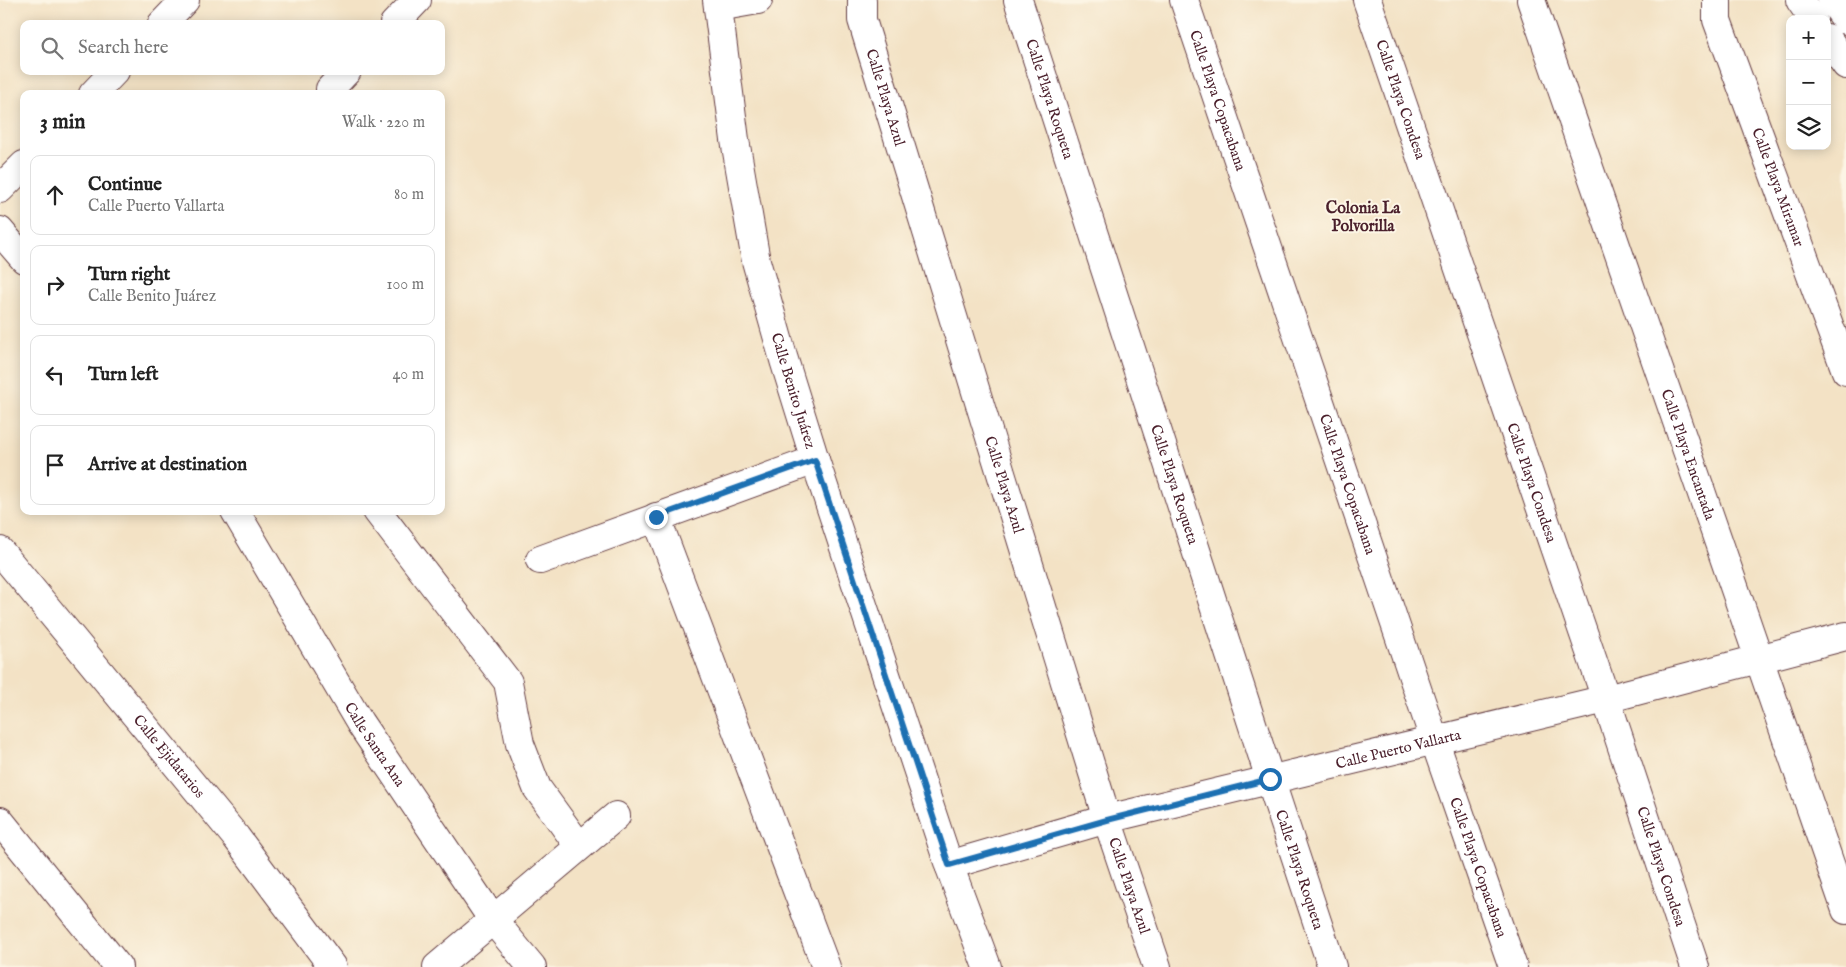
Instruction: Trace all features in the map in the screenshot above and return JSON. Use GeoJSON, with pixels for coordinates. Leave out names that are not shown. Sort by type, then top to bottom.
{"type":"FeatureCollection","features":[{"type":"Feature","properties":{"kind":"street"},"geometry":{"type":"LineString","coordinates":[[166,20],[185,0]]}},
{"type":"Feature","properties":{"kind":"street"},"geometry":{"type":"LineString","coordinates":[[398,20],[417,0]]}},
{"type":"Feature","properties":{"kind":"street"},"geometry":{"type":"LineString","coordinates":[[718,3],[758,0]]}},
{"type":"Feature","properties":{"kind":"street","name":"Calle Playa Azul"},"geometry":{"type":"LineString","coordinates":[[862,0],[862,20],[1107,820],[1157,967]]}},
{"type":"Feature","properties":{"kind":"street","name":"Calle Playa Roqueta"},"geometry":{"type":"LineString","coordinates":[[1018,0],[1332,967]]}},
{"type":"Feature","properties":{"kind":"street","name":"Calle Playa Copacabana"},"geometry":{"type":"LineString","coordinates":[[1184,0],[1434,742],[1513,967]]}},
{"type":"Feature","properties":{"kind":"street","name":"Calle Playa Condesa"},"geometry":{"type":"LineString","coordinates":[[1367,0],[1606,699],[1695,967]]}},
{"type":"Feature","properties":{"kind":"street","name":"Calle Playa Encantada"},"geometry":{"type":"LineString","coordinates":[[1531,0],[1846,910]]}},
{"type":"Feature","properties":{"kind":"street","name":"Calle Playa Miramar"},"geometry":{"type":"LineString","coordinates":[[1717,0],[1717,20],[1846,371]]}},
{"type":"Feature","properties":{"kind":"street"},"geometry":{"type":"LineString","coordinates":[[1800,0],[1810,15]]}},
{"type":"Feature","properties":{"kind":"street"},"geometry":{"type":"LineString","coordinates":[[1832,0],[1846,20]]}},
{"type":"Feature","properties":{"kind":"street","name":"Calle Benito Juárez"},"geometry":{"type":"LineString","coordinates":[[718,3],[735,140],[756,261],[815,460],[949,865],[987,967]]}},
{"type":"Feature","properties":{"kind":"street"},"geometry":{"type":"LineString","coordinates":[[97,90],[111,75]]}},
{"type":"Feature","properties":{"kind":"street"},"geometry":{"type":"LineString","coordinates":[[0,189],[20,169]]}},
{"type":"Feature","properties":{"kind":"street"},"geometry":{"type":"LineString","coordinates":[[0,231],[20,254]]}},
{"type":"Feature","properties":{"kind":"street"},"geometry":{"type":"LineString","coordinates":[[540,560],[815,460]]}},
{"type":"Feature","properties":{"kind":"street","name":"Calle Santa Ana"},"geometry":{"type":"LineString","coordinates":[[237,515],[360,724],[493,920],[532,967]]}},
{"type":"Feature","properties":{"kind":"street"},"geometry":{"type":"LineString","coordinates":[[380,515],[508,682],[520,744],[537,788],[580,846]]}},
{"type":"Feature","properties":{"kind":"street"},"geometry":{"type":"LineString","coordinates":[[656,517],[826,967]]}},
{"type":"Feature","properties":{"kind":"street","name":"Calle Ejidatarios"},"geometry":{"type":"LineString","coordinates":[[0,551],[236,837],[333,967]]}},
{"type":"Feature","properties":{"kind":"street","name":"Calle Puerto Vallarta"},"geometry":{"type":"LineString","coordinates":[[949,865],[1107,820],[1270,779],[1434,742],[1846,636]]}},
{"type":"Feature","properties":{"kind":"street"},"geometry":{"type":"LineString","coordinates":[[437,967],[616,816]]}},
{"type":"Feature","properties":{"kind":"street"},"geometry":{"type":"LineString","coordinates":[[0,821],[118,967]]}},
{"type":"Feature","properties":{"kind":"district","name":"Colonia La Polvorilla"},"geometry":{"type":"Point","coordinates":[1363,218]}},
{"type":"Feature","properties":{"kind":"route"},"geometry":{"type":"LineString","coordinates":[[656,517],[815,460],[949,865],[1107,820],[1270,779]]}}]}
